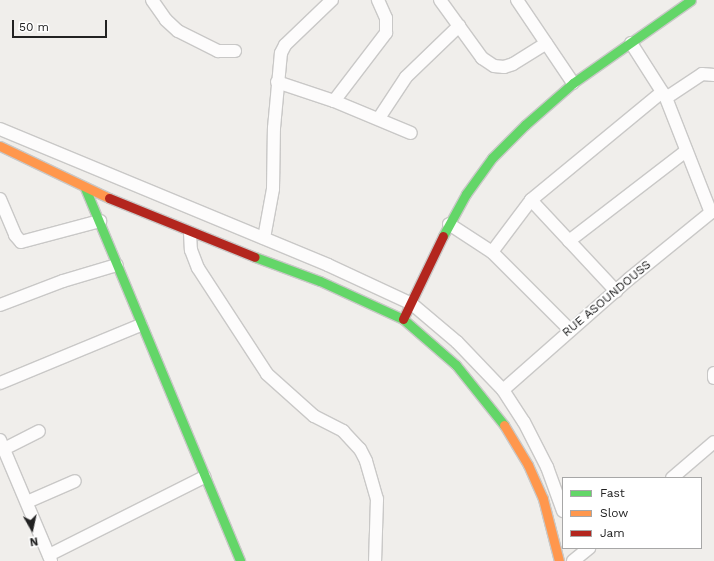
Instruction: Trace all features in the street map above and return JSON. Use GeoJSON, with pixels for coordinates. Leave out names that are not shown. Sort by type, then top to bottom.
{"type":"FeatureCollection","features":[{"type":"Feature","properties":{"kind":"street"},"geometry":{"type":"LineString","coordinates":[[152,0],[166,20],[178,30],[218,51],[235,51]]}},
{"type":"Feature","properties":{"kind":"street"},"geometry":{"type":"LineString","coordinates":[[264,238],[273,189],[280,58],[285,45],[332,0]]}},
{"type":"Feature","properties":{"kind":"street"},"geometry":{"type":"LineString","coordinates":[[334,101],[386,33],[386,18],[378,0]]}},
{"type":"Feature","properties":{"kind":"street"},"geometry":{"type":"LineString","coordinates":[[440,0],[482,58],[494,66],[504,67],[513,64],[546,43]]}},
{"type":"Feature","properties":{"kind":"street"},"geometry":{"type":"LineString","coordinates":[[517,0],[573,83]]}},
{"type":"Feature","properties":{"kind":"street"},"geometry":{"type":"LineString","coordinates":[[403,319],[412,304],[449,224],[466,194],[492,158],[525,125],[573,83],[631,44],[691,0]]}},
{"type":"Feature","properties":{"kind":"street"},"geometry":{"type":"LineString","coordinates":[[379,118],[409,73],[459,26]]}},
{"type":"Feature","properties":{"kind":"street"},"geometry":{"type":"LineString","coordinates":[[631,44],[664,95],[712,212]]}},
{"type":"Feature","properties":{"kind":"street"},"geometry":{"type":"LineString","coordinates":[[492,252],[531,200],[664,95],[702,74],[714,75]]}},
{"type":"Feature","properties":{"kind":"street"},"geometry":{"type":"LineString","coordinates":[[278,82],[379,118],[411,133]]}},
{"type":"Feature","properties":{"kind":"street"},"geometry":{"type":"LineString","coordinates":[[0,129],[264,238],[362,280],[412,304],[462,346],[503,390],[544,460],[562,508]]}},
{"type":"Feature","properties":{"kind":"street"},"geometry":{"type":"LineString","coordinates":[[0,146],[86,188],[190,233],[320,281],[403,319],[461,370],[497,414],[528,465],[543,499],[559,561]]}},
{"type":"Feature","properties":{"kind":"street"},"geometry":{"type":"LineString","coordinates":[[569,240],[686,151]]}},
{"type":"Feature","properties":{"kind":"street"},"geometry":{"type":"LineString","coordinates":[[86,188],[141,325],[240,561]]}},
{"type":"Feature","properties":{"kind":"street"},"geometry":{"type":"LineString","coordinates":[[0,200],[15,235],[21,242],[100,221]]}},
{"type":"Feature","properties":{"kind":"street"},"geometry":{"type":"LineString","coordinates":[[531,200],[616,291]]}},
{"type":"Feature","properties":{"kind":"street","name":"RUE ASOUNDOUSS"},"geometry":{"type":"LineString","coordinates":[[503,390],[570,330],[712,212]]}},
{"type":"Feature","properties":{"kind":"street"},"geometry":{"type":"LineString","coordinates":[[449,224],[492,252],[570,330]]}},
{"type":"Feature","properties":{"kind":"street"},"geometry":{"type":"LineString","coordinates":[[190,233],[191,250],[195,263],[267,374],[314,416],[343,431],[360,449],[366,461],[377,499],[375,561]]}},
{"type":"Feature","properties":{"kind":"street"},"geometry":{"type":"LineString","coordinates":[[0,305],[63,281],[117,265]]}},
{"type":"Feature","properties":{"kind":"street"},"geometry":{"type":"LineString","coordinates":[[0,383],[141,325]]}},
{"type":"Feature","properties":{"kind":"street"},"geometry":{"type":"LineString","coordinates":[[714,373],[714,378]]}},
{"type":"Feature","properties":{"kind":"street"},"geometry":{"type":"LineString","coordinates":[[39,431],[2,445],[50,558],[204,477]]}},
{"type":"Feature","properties":{"kind":"street"},"geometry":{"type":"LineString","coordinates":[[673,477],[714,442]]}},
{"type":"Feature","properties":{"kind":"street"},"geometry":{"type":"LineString","coordinates":[[27,502],[75,480]]}},
{"type":"Feature","properties":{"kind":"street"},"geometry":{"type":"LineString","coordinates":[[575,557],[587,549]]}},
{"type":"Feature","properties":{"kind":"traffic: fast"},"geometry":{"type":"LineString","coordinates":[[443,236],[466,194],[492,158],[525,125],[573,83],[691,0]]}},
{"type":"Feature","properties":{"kind":"traffic: fast"},"geometry":{"type":"LineString","coordinates":[[85,188],[240,561]]}},
{"type":"Feature","properties":{"kind":"traffic: fast"},"geometry":{"type":"LineString","coordinates":[[255,257],[320,281],[403,319],[456,365],[504,425]]}},
{"type":"Feature","properties":{"kind":"traffic: slow"},"geometry":{"type":"LineString","coordinates":[[0,146],[109,198]]}},
{"type":"Feature","properties":{"kind":"traffic: slow"},"geometry":{"type":"LineString","coordinates":[[504,425],[528,465],[543,499],[559,561]]}},
{"type":"Feature","properties":{"kind":"traffic: jam"},"geometry":{"type":"LineString","coordinates":[[109,198],[255,257]]}},
{"type":"Feature","properties":{"kind":"traffic: jam"},"geometry":{"type":"LineString","coordinates":[[403,319],[443,236]]}}]}
